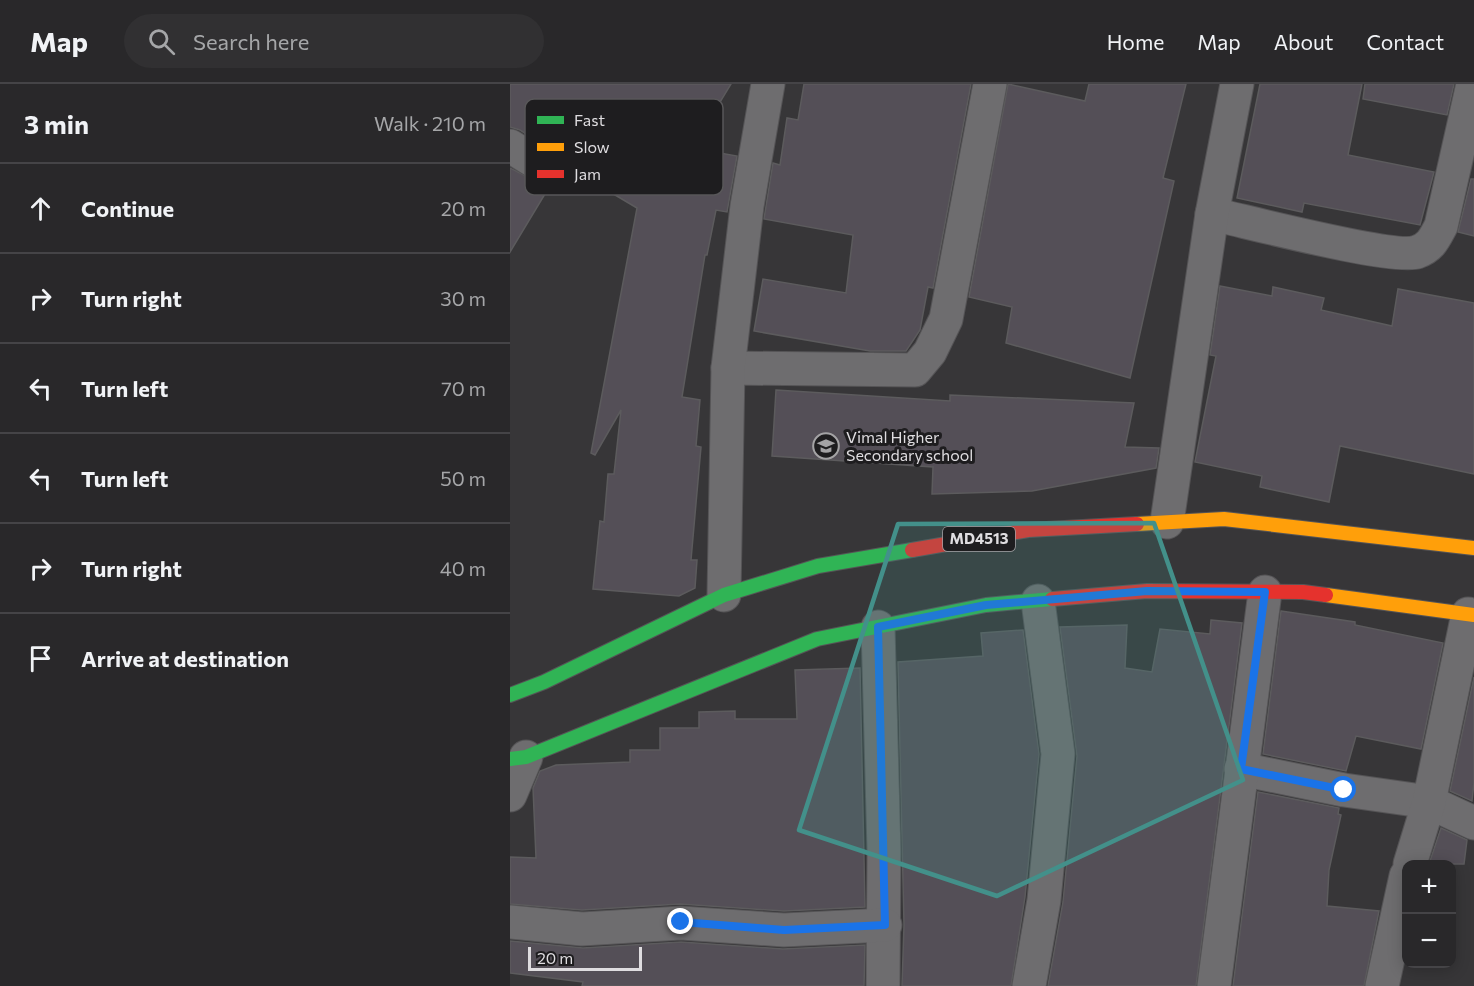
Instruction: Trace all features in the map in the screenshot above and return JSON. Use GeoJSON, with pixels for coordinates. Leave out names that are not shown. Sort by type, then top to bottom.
{"type":"FeatureCollection","features":[{"type":"Feature","properties":{"kind":"main road","name":"MD4513"},"geometry":{"type":"LineString","coordinates":[[510,695],[544,682],[724,595],[818,566],[1028,530],[1224,519],[1474,548]]}},
{"type":"Feature","properties":{"kind":"main road"},"geometry":{"type":"LineString","coordinates":[[518,758],[817,639],[986,605],[1147,591],[1303,592],[1471,615]]}},
{"type":"Feature","properties":{"kind":"street"},"geometry":{"type":"LineString","coordinates":[[724,595],[728,369],[746,218],[768,84]]}},
{"type":"Feature","properties":{"kind":"street"},"geometry":{"type":"LineString","coordinates":[[728,369],[915,370],[930,352],[946,319],[990,84]]}},
{"type":"Feature","properties":{"kind":"street"},"geometry":{"type":"LineString","coordinates":[[1167,522],[1212,214],[1237,84]]}},
{"type":"Feature","properties":{"kind":"street"},"geometry":{"type":"LineString","coordinates":[[1212,214],[1376,250],[1414,253],[1430,246],[1441,226],[1473,84]]}},
{"type":"Feature","properties":{"kind":"street"},"geometry":{"type":"LineString","coordinates":[[1214,986],[1265,592]]}},
{"type":"Feature","properties":{"kind":"street"},"geometry":{"type":"LineString","coordinates":[[1029,986],[1044,900],[1058,754],[1038,600]]}},
{"type":"Feature","properties":{"kind":"street"},"geometry":{"type":"LineString","coordinates":[[1411,860],[1429,802],[1471,615]]}},
{"type":"Feature","properties":{"kind":"street"},"geometry":{"type":"LineString","coordinates":[[878,627],[885,925],[883,986]]}},
{"type":"Feature","properties":{"kind":"street"},"geometry":{"type":"LineString","coordinates":[[510,795],[518,758]]}},
{"type":"Feature","properties":{"kind":"street"},"geometry":{"type":"LineString","coordinates":[[1241,769],[1344,790],[1429,802],[1474,823]]}},
{"type":"Feature","properties":{"kind":"street"},"geometry":{"type":"LineString","coordinates":[[1382,986],[1402,898]]}},
{"type":"Feature","properties":{"kind":"street"},"geometry":{"type":"LineString","coordinates":[[510,922],[582,929],[681,922],[784,930],[885,925]]}},
{"type":"Feature","properties":{"kind":"highlighted area"},"geometry":{"type":"Polygon","coordinates":[[[1154,523],[1243,780],[997,896],[799,830],[898,524],[1154,523]]]}},
{"type":"Feature","properties":{"kind":"building"},"geometry":{"type":"Polygon","coordinates":[[[510,84],[731,84],[722,99],[525,99],[525,133],[510,127],[510,84]]]}},
{"type":"Feature","properties":{"kind":"building"},"geometry":{"type":"Polygon","coordinates":[[[804,84],[971,84],[933,288],[928,287],[920,330],[906,351],[870,351],[754,331],[763,279],[846,293],[853,235],[764,219],[773,163],[780,165],[787,118],[798,120],[804,84]]]}},
{"type":"Feature","properties":{"kind":"building"},"geometry":{"type":"Polygon","coordinates":[[[1008,84],[1085,101],[1089,84],[1186,84],[1163,178],[1174,181],[1130,378],[1006,343],[1012,307],[969,297],[1008,84]]]}},
{"type":"Feature","properties":{"kind":"building"},"geometry":{"type":"Polygon","coordinates":[[[1260,84],[1362,84],[1348,155],[1434,172],[1420,225],[1304,203],[1302,212],[1237,198],[1260,84]]]}},
{"type":"Feature","properties":{"kind":"building"},"geometry":{"type":"Polygon","coordinates":[[[1365,84],[1454,84],[1447,115],[1363,99],[1365,84]]]}},
{"type":"Feature","properties":{"kind":"building"},"geometry":{"type":"Polygon","coordinates":[[[723,154],[737,156],[727,212],[716,210],[707,255],[705,255],[682,397],[700,400],[696,446],[701,447],[691,560],[697,560],[695,588],[679,596],[593,589],[600,521],[604,522],[608,474],[614,474],[621,410],[595,455],[591,453],[637,208],[615,195],[723,195],[723,154]]]}},
{"type":"Feature","properties":{"kind":"building"},"geometry":{"type":"Polygon","coordinates":[[[510,168],[525,176],[525,195],[544,195],[510,252],[510,168]]]}},
{"type":"Feature","properties":{"kind":"building"},"geometry":{"type":"Polygon","coordinates":[[[1471,179],[1474,179],[1474,236],[1458,232],[1471,179]]]}},
{"type":"Feature","properties":{"kind":"building"},"geometry":{"type":"Polygon","coordinates":[[[1220,286],[1272,296],[1273,287],[1324,298],[1321,310],[1392,326],[1398,289],[1474,303],[1474,474],[1340,446],[1329,502],[1260,487],[1262,476],[1195,462],[1216,356],[1210,355],[1220,286]]]}},
{"type":"Feature","properties":{"kind":"building"},"geometry":{"type":"Polygon","coordinates":[[[776,390],[950,401],[950,395],[1134,403],[1125,447],[1159,448],[1156,468],[1032,491],[932,494],[933,467],[772,456],[776,390]]]}},
{"type":"Feature","properties":{"kind":"building"},"geometry":{"type":"Polygon","coordinates":[[[1281,611],[1355,622],[1355,625],[1443,643],[1421,749],[1356,736],[1346,771],[1263,754],[1281,611]]]}},
{"type":"Feature","properties":{"kind":"building"},"geometry":{"type":"Polygon","coordinates":[[[1211,620],[1242,623],[1196,986],[1048,986],[1063,902],[1077,756],[1060,627],[1127,625],[1125,668],[1152,672],[1160,629],[1210,634],[1211,620]]]}},
{"type":"Feature","properties":{"kind":"building"},"geometry":{"type":"Polygon","coordinates":[[[1023,630],[1039,754],[1025,897],[1011,986],[902,986],[904,925],[898,662],[983,656],[981,633],[1023,630]]]}},
{"type":"Feature","properties":{"kind":"building"},"geometry":{"type":"Polygon","coordinates":[[[860,668],[865,907],[784,911],[680,904],[582,910],[510,904],[510,857],[536,858],[533,788],[540,771],[556,765],[630,762],[630,750],[660,750],[660,728],[699,728],[699,712],[735,711],[735,719],[797,719],[795,670],[860,668]]]}},
{"type":"Feature","properties":{"kind":"building"},"geometry":{"type":"Polygon","coordinates":[[[1474,677],[1474,782],[1472,801],[1450,791],[1474,677]]]}},
{"type":"Feature","properties":{"kind":"building"},"geometry":{"type":"Polygon","coordinates":[[[1258,792],[1339,808],[1338,814],[1341,815],[1329,870],[1327,906],[1379,911],[1364,986],[1233,986],[1258,792]]]}},
{"type":"Feature","properties":{"kind":"building"},"geometry":{"type":"Polygon","coordinates":[[[1441,828],[1467,840],[1464,864],[1456,864],[1456,860],[1430,860],[1441,828]]]}},
{"type":"Feature","properties":{"kind":"building"},"geometry":{"type":"Polygon","coordinates":[[[510,941],[583,948],[681,942],[783,949],[865,945],[864,986],[582,986],[583,982],[510,973],[510,941]]]}},
{"type":"Feature","properties":{"kind":"traffic: fast"},"geometry":{"type":"LineString","coordinates":[[510,695],[544,682],[724,595],[818,566],[912,550]]}},
{"type":"Feature","properties":{"kind":"traffic: fast"},"geometry":{"type":"LineString","coordinates":[[510,759],[526,757],[817,639],[986,605],[1052,599]]}},
{"type":"Feature","properties":{"kind":"traffic: slow"},"geometry":{"type":"LineString","coordinates":[[1137,524],[1224,519],[1474,548]]}},
{"type":"Feature","properties":{"kind":"traffic: slow"},"geometry":{"type":"LineString","coordinates":[[1326,595],[1474,615]]}},
{"type":"Feature","properties":{"kind":"traffic: jam"},"geometry":{"type":"LineString","coordinates":[[912,550],[1028,530],[1137,524]]}},
{"type":"Feature","properties":{"kind":"traffic: jam"},"geometry":{"type":"LineString","coordinates":[[1052,599],[1147,591],[1303,592],[1326,595]]}},
{"type":"Feature","properties":{"kind":"place","name":"Vimal Higher Secondary school"},"geometry":{"type":"Point","coordinates":[826,446]}},
{"type":"Feature","properties":{"kind":"route"},"geometry":{"type":"LineString","coordinates":[[681,922],[784,930],[885,925],[878,627],[986,605],[1147,591],[1265,592],[1241,769],[1344,790]]}}]}
